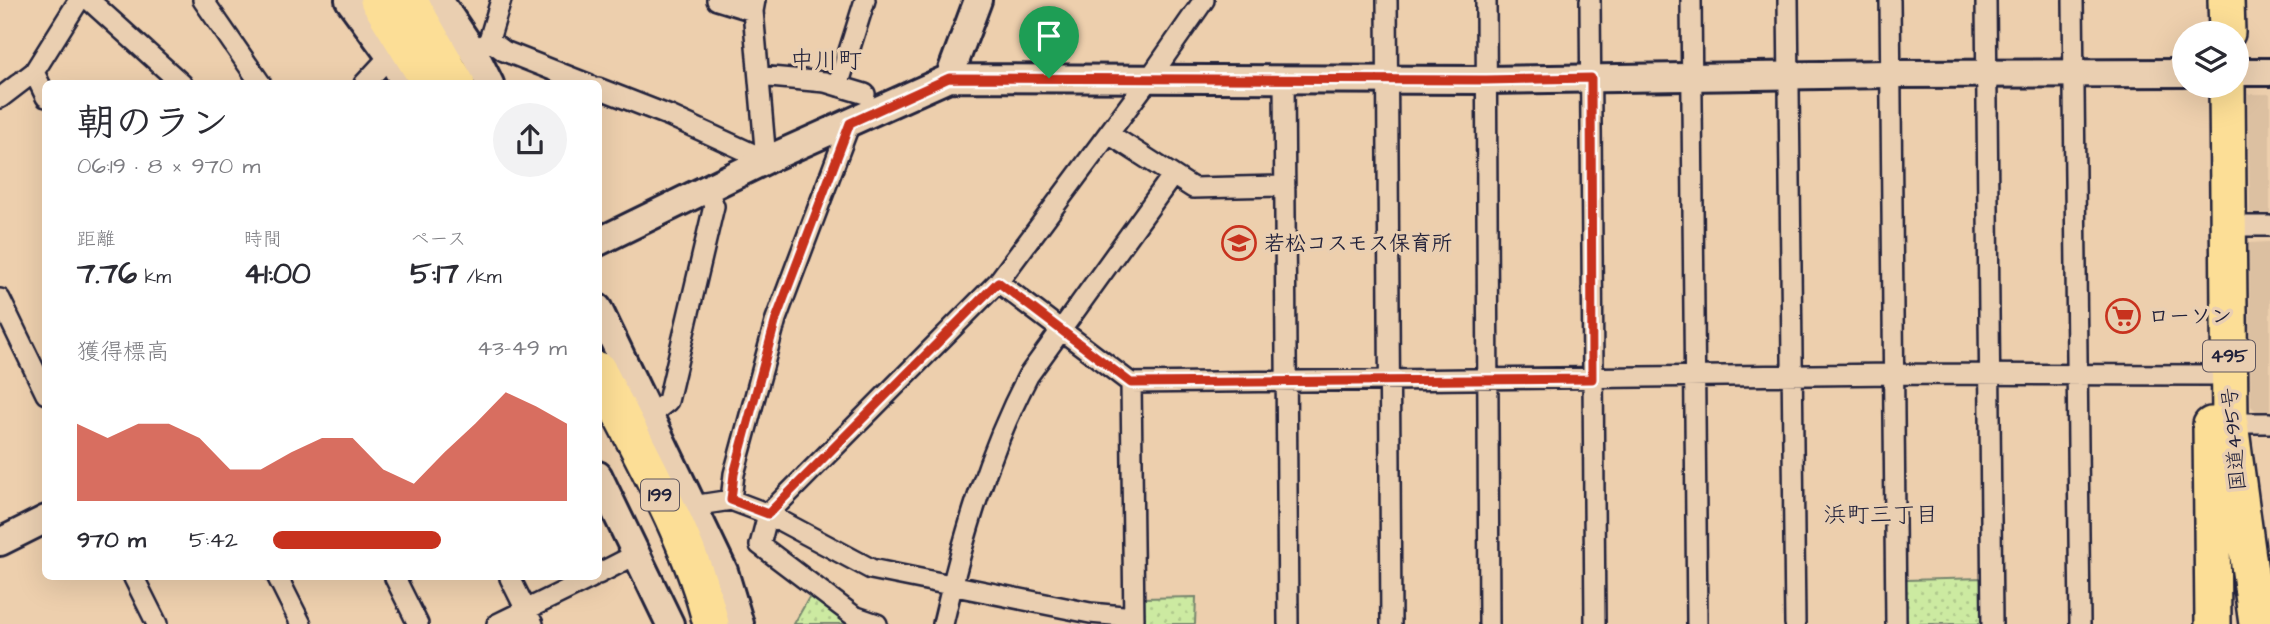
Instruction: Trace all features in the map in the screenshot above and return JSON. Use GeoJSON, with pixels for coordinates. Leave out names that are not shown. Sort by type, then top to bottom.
{"type":"FeatureCollection","features":[{"type":"Feature","properties":{"kind":"highway"},"geometry":{"type":"LineString","coordinates":[[378,0],[428,80]]}},
{"type":"Feature","properties":{"kind":"highway"},"geometry":{"type":"LineString","coordinates":[[409,0],[455,80]]}},
{"type":"Feature","properties":{"kind":"highway"},"geometry":{"type":"LineString","coordinates":[[2208,0],[2208,21]]}},
{"type":"Feature","properties":{"kind":"highway"},"geometry":{"type":"LineString","coordinates":[[2226,0],[2227,21]]}},
{"type":"Feature","properties":{"kind":"highway","name":"国道495号"},"geometry":{"type":"LineString","coordinates":[[2208,98],[2211,375],[2257,624]]}},
{"type":"Feature","properties":{"kind":"highway","name":"国道495号"},"geometry":{"type":"LineString","coordinates":[[2213,624],[2228,226],[2227,98]]}},
{"type":"Feature","properties":{"kind":"highway","name":"199"},"geometry":{"type":"LineString","coordinates":[[602,378],[690,558],[711,624]]}},
{"type":"Feature","properties":{"kind":"highway","name":"199"},"geometry":{"type":"LineString","coordinates":[[602,430],[669,567],[688,624]]}},
{"type":"Feature","properties":{"kind":"street"},"geometry":{"type":"LineString","coordinates":[[0,98],[34,72],[79,0]]}},
{"type":"Feature","properties":{"kind":"street"},"geometry":{"type":"LineString","coordinates":[[89,0],[178,80]]}},
{"type":"Feature","properties":{"kind":"street"},"geometry":{"type":"LineString","coordinates":[[203,0],[258,80]]}},
{"type":"Feature","properties":{"kind":"street"},"geometry":{"type":"LineString","coordinates":[[349,0],[390,56],[403,80]]}},
{"type":"Feature","properties":{"kind":"street"},"geometry":{"type":"LineString","coordinates":[[439,0],[482,47],[489,80]]}},
{"type":"Feature","properties":{"kind":"street"},"geometry":{"type":"LineString","coordinates":[[482,47],[500,0]]}},
{"type":"Feature","properties":{"kind":"street"},"geometry":{"type":"LineString","coordinates":[[717,0],[754,5],[766,160]]}},
{"type":"Feature","properties":{"kind":"street"},"geometry":{"type":"LineString","coordinates":[[838,86],[865,0]]}},
{"type":"Feature","properties":{"kind":"street"},"geometry":{"type":"LineString","coordinates":[[949,78],[978,0]]}},
{"type":"Feature","properties":{"kind":"street"},"geometry":{"type":"LineString","coordinates":[[877,624],[854,616],[760,545],[768,514],[998,282],[1109,134],[1204,0]]}},
{"type":"Feature","properties":{"kind":"street"},"geometry":{"type":"LineString","coordinates":[[1387,0],[1391,624]]}},
{"type":"Feature","properties":{"kind":"street"},"geometry":{"type":"LineString","coordinates":[[1486,0],[1489,624]]}},
{"type":"Feature","properties":{"kind":"street"},"geometry":{"type":"LineString","coordinates":[[1590,0],[1595,624]]}},
{"type":"Feature","properties":{"kind":"street"},"geometry":{"type":"LineString","coordinates":[[1691,0],[1697,624]]}},
{"type":"Feature","properties":{"kind":"street"},"geometry":{"type":"LineString","coordinates":[[1788,0],[1795,624]]}},
{"type":"Feature","properties":{"kind":"street"},"geometry":{"type":"LineString","coordinates":[[1890,0],[1896,624]]}},
{"type":"Feature","properties":{"kind":"street"},"geometry":{"type":"LineString","coordinates":[[1986,0],[1992,624]]}},
{"type":"Feature","properties":{"kind":"street"},"geometry":{"type":"LineString","coordinates":[[2073,0],[2080,624]]}},
{"type":"Feature","properties":{"kind":"street"},"geometry":{"type":"LineString","coordinates":[[482,47],[504,51],[578,80]]}},
{"type":"Feature","properties":{"kind":"street"},"geometry":{"type":"LineString","coordinates":[[368,80],[390,56]]}},
{"type":"Feature","properties":{"kind":"street"},"geometry":{"type":"LineString","coordinates":[[34,72],[42,89]]}},
{"type":"Feature","properties":{"kind":"street"},"geometry":{"type":"LineString","coordinates":[[2249,72],[2270,72]]}},
{"type":"Feature","properties":{"kind":"street"},"geometry":{"type":"LineString","coordinates":[[602,240],[766,160],[949,78],[1486,80],[2172,73]]}},
{"type":"Feature","properties":{"kind":"street"},"geometry":{"type":"LineString","coordinates":[[759,76],[807,79],[865,94]]}},
{"type":"Feature","properties":{"kind":"street"},"geometry":{"type":"LineString","coordinates":[[1284,79],[1284,380],[1288,624]]}},
{"type":"Feature","properties":{"kind":"street"},"geometry":{"type":"LineString","coordinates":[[602,90],[670,116],[766,160]]}},
{"type":"Feature","properties":{"kind":"street"},"geometry":{"type":"LineString","coordinates":[[731,500],[734,474],[776,319],[850,123]]}},
{"type":"Feature","properties":{"kind":"street"},"geometry":{"type":"LineString","coordinates":[[1109,134],[1193,188],[1285,186]]}},
{"type":"Feature","properties":{"kind":"street"},"geometry":{"type":"LineString","coordinates":[[943,624],[981,482],[1010,411],[1028,376],[1172,176]]}},
{"type":"Feature","properties":{"kind":"street"},"geometry":{"type":"LineString","coordinates":[[649,416],[668,401],[714,206],[707,189]]}},
{"type":"Feature","properties":{"kind":"street"},"geometry":{"type":"LineString","coordinates":[[2228,226],[2270,226]]}},
{"type":"Feature","properties":{"kind":"street"},"geometry":{"type":"LineString","coordinates":[[998,282],[1131,383],[1895,374],[2211,375]]}},
{"type":"Feature","properties":{"kind":"street"},"geometry":{"type":"LineString","coordinates":[[0,299],[42,386]]}},
{"type":"Feature","properties":{"kind":"street"},"geometry":{"type":"LineString","coordinates":[[602,316],[724,571],[740,624]]}},
{"type":"Feature","properties":{"kind":"street"},"geometry":{"type":"LineString","coordinates":[[692,506],[731,500],[768,514],[871,569],[1090,618],[1134,620],[1131,383]]}},
{"type":"Feature","properties":{"kind":"street"},"geometry":{"type":"LineString","coordinates":[[2220,423],[2270,423]]}},
{"type":"Feature","properties":{"kind":"street"},"geometry":{"type":"LineString","coordinates":[[602,483],[670,624]]}},
{"type":"Feature","properties":{"kind":"street"},"geometry":{"type":"LineString","coordinates":[[0,542],[42,521]]}},
{"type":"Feature","properties":{"kind":"street"},"geometry":{"type":"LineString","coordinates":[[602,572],[637,554]]}},
{"type":"Feature","properties":{"kind":"street"},"geometry":{"type":"LineString","coordinates":[[135,580],[157,624]]}},
{"type":"Feature","properties":{"kind":"street"},"geometry":{"type":"LineString","coordinates":[[279,580],[301,624]]}},
{"type":"Feature","properties":{"kind":"street"},"geometry":{"type":"LineString","coordinates":[[396,580],[418,624]]}},
{"type":"Feature","properties":{"kind":"street"},"geometry":{"type":"LineString","coordinates":[[511,580],[530,617]]}},
{"type":"Feature","properties":{"kind":"street"},"geometry":{"type":"LineString","coordinates":[[498,624],[530,617],[588,580]]}},
{"type":"Feature","properties":{"kind":"shaded area"},"geometry":{"type":"Polygon","coordinates":[[[2249,94],[2270,94],[2270,220],[2250,220],[2248,98],[2249,94]]]}},
{"type":"Feature","properties":{"kind":"shaded area"},"geometry":{"type":"Polygon","coordinates":[[[2270,242],[2270,412],[2257,412],[2251,406],[2249,243],[2270,242]]]}},
{"type":"Feature","properties":{"kind":"green space"},"geometry":{"type":"Polygon","coordinates":[[[1984,578],[1984,624],[1905,624],[1905,580],[1984,578]]]}},
{"type":"Feature","properties":{"kind":"green space"},"geometry":{"type":"Polygon","coordinates":[[[811,594],[861,624],[794,624],[811,594]]]}},
{"type":"Feature","properties":{"kind":"green space"},"geometry":{"type":"Polygon","coordinates":[[[1196,597],[1195,624],[1141,624],[1141,598],[1196,597]]]}},
{"type":"Feature","properties":{"kind":"place","name":"若松コスモス保育所"},"geometry":{"type":"Point","coordinates":[1239,243]}},
{"type":"Feature","properties":{"kind":"place","name":"ローソン"},"geometry":{"type":"Point","coordinates":[2123,316]}},
{"type":"Feature","properties":{"kind":"district","name":"中川町"},"geometry":{"type":"Point","coordinates":[826,61]}},
{"type":"Feature","properties":{"kind":"district","name":"浜町三丁目"},"geometry":{"type":"Point","coordinates":[1881,515]}},
{"type":"Feature","properties":{"kind":"route"},"geometry":{"type":"LineString","coordinates":[[949,78],[1049,78],[1591,78],[1592,379],[1131,383],[998,282],[768,514],[731,500],[734,474],[776,319],[850,123],[949,78]]}}]}
